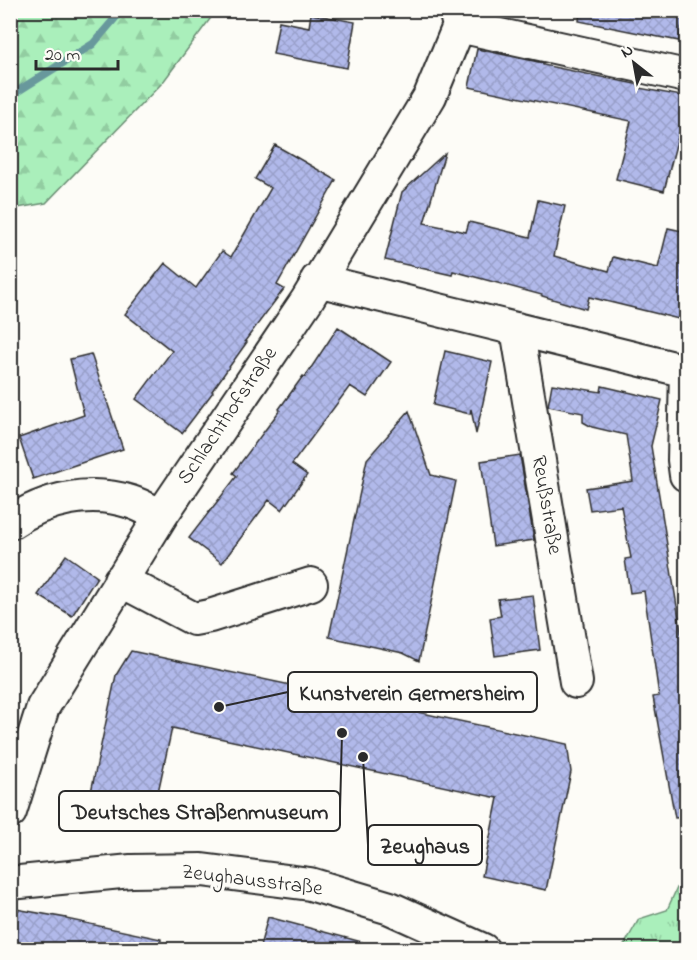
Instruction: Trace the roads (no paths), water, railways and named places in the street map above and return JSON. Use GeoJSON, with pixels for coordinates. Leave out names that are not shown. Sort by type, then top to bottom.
{"type":"FeatureCollection","features":[{"type":"Feature","properties":{"kind":"street","name":"Schlachthofstraße"},"geometry":{"type":"LineString","coordinates":[[10,812],[43,707],[161,516],[307,300],[430,96],[457,18],[687,76]]}},
{"type":"Feature","properties":{"kind":"street"},"geometry":{"type":"LineString","coordinates":[[318,280],[686,371],[684,460],[687,475]]}},
{"type":"Feature","properties":{"kind":"street","name":"Reußstraße"},"geometry":{"type":"LineString","coordinates":[[517,328],[576,681]]}},
{"type":"Feature","properties":{"kind":"street"},"geometry":{"type":"LineString","coordinates":[[10,523],[25,513],[46,504],[69,498],[102,495],[133,502],[161,516]]}},
{"type":"Feature","properties":{"kind":"street"},"geometry":{"type":"LineString","coordinates":[[120,580],[194,619],[311,584]]}},
{"type":"Feature","properties":{"kind":"street","name":"Zeughausstraße"},"geometry":{"type":"LineString","coordinates":[[10,883],[131,871],[202,870],[310,884],[390,908],[483,950]]}},
{"type":"Feature","properties":{"kind":"waterway"},"geometry":{"type":"LineString","coordinates":[[10,96],[93,44],[122,10]]}},
{"type":"Feature","properties":{"kind":"place","name":"Kunstverein Germersheim"},"geometry":{"type":"Point","coordinates":[219,707]}},
{"type":"Feature","properties":{"kind":"place","name":"Deutsches Straßenmuseum"},"geometry":{"type":"Point","coordinates":[342,733]}},
{"type":"Feature","properties":{"kind":"place","name":"Zeughaus"},"geometry":{"type":"Point","coordinates":[363,757]}}]}
